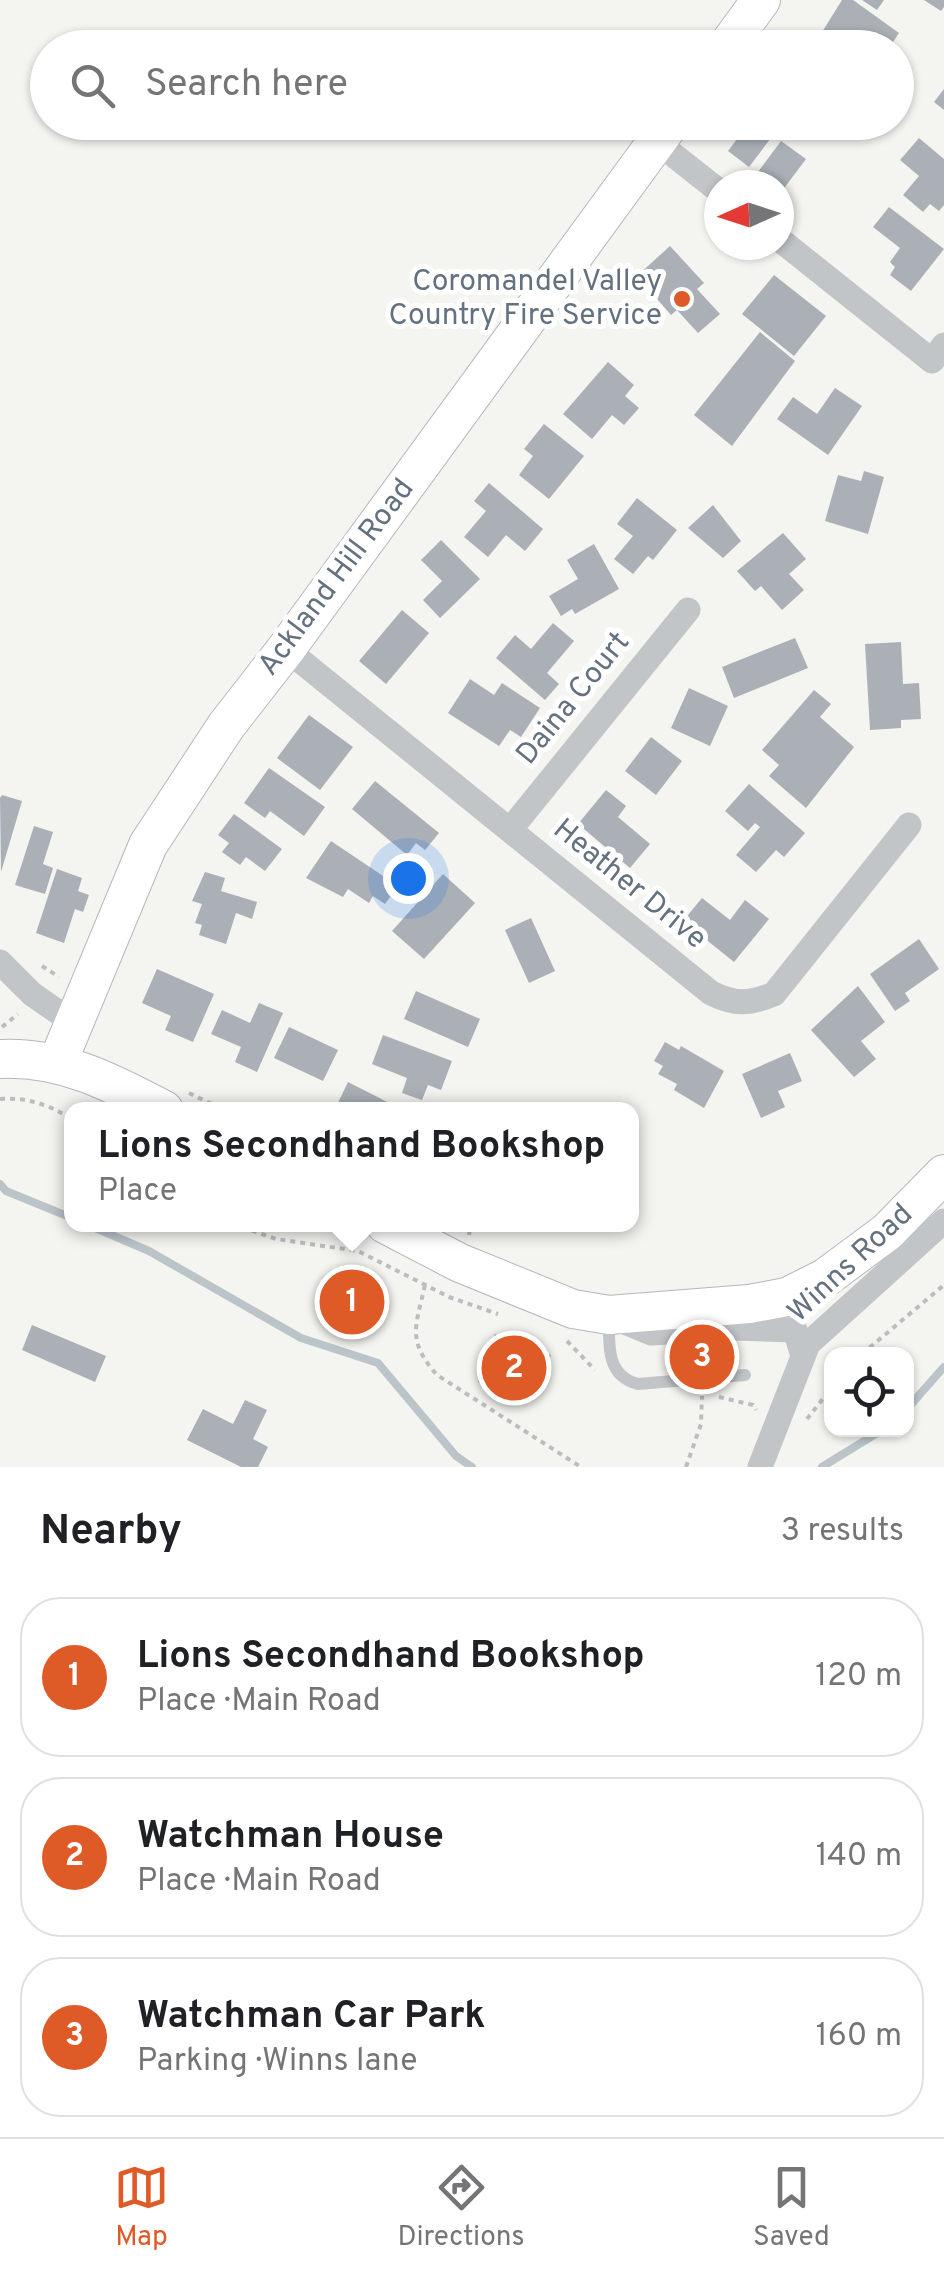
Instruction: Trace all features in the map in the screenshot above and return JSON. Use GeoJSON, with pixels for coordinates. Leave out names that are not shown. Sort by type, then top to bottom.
{"type":"FeatureCollection","features":[{"type":"Feature","properties":{"kind":"street"},"geometry":{"type":"LineString","coordinates":[[739,30],[761,0]]}},
{"type":"Feature","properties":{"kind":"street","name":"Ackland Hill Road"},"geometry":{"type":"LineString","coordinates":[[57,1064],[148,845],[226,726],[658,140]]}},
{"type":"Feature","properties":{"kind":"street"},"geometry":{"type":"LineString","coordinates":[[671,140],[704,176]]}},
{"type":"Feature","properties":{"kind":"street"},"geometry":{"type":"LineString","coordinates":[[794,251],[932,361],[944,345]]}},
{"type":"Feature","properties":{"kind":"street","name":"Daina Court"},"geometry":{"type":"LineString","coordinates":[[510,830],[688,610]]}},
{"type":"Feature","properties":{"kind":"street","name":"Heather Drive"},"geometry":{"type":"LineString","coordinates":[[286,649],[711,993],[732,1003],[752,1003],[774,994],[909,825]]}},
{"type":"Feature","properties":{"kind":"street"},"geometry":{"type":"LineString","coordinates":[[0,962],[32,994],[74,1023]]}},
{"type":"Feature","properties":{"kind":"street"},"geometry":{"type":"LineString","coordinates":[[0,1059],[57,1064],[97,1075],[149,1102]]}},
{"type":"Feature","properties":{"kind":"street"},"geometry":{"type":"LineString","coordinates":[[610,1316],[787,1297],[824,1278],[887,1232],[944,1174]]}},
{"type":"Feature","properties":{"kind":"street","name":"Winns Road"},"geometry":{"type":"LineString","coordinates":[[760,1467],[808,1344],[944,1221]]}},
{"type":"Feature","properties":{"kind":"street"},"geometry":{"type":"LineString","coordinates":[[400,1232],[460,1263],[573,1308],[610,1316],[651,1333],[734,1328],[795,1330],[803,1356]]}},
{"type":"Feature","properties":{"kind":"lane"},"geometry":{"type":"LineString","coordinates":[[610,1316],[612,1364],[628,1381],[638,1384],[745,1375]]}},
{"type":"Feature","properties":{"kind":"path"},"geometry":{"type":"LineString","coordinates":[[0,1099],[46,1104],[64,1115]]}},
{"type":"Feature","properties":{"kind":"path"},"geometry":{"type":"LineString","coordinates":[[256,1232],[276,1239],[358,1252],[449,1297]]}},
{"type":"Feature","properties":{"kind":"path"},"geometry":{"type":"LineString","coordinates":[[425,1285],[414,1332],[421,1356],[437,1374],[581,1467]]}},
{"type":"Feature","properties":{"kind":"path"},"geometry":{"type":"LineString","coordinates":[[870,1347],[944,1285]]}},
{"type":"Feature","properties":{"kind":"path"},"geometry":{"type":"LineString","coordinates":[[686,1467],[700,1424],[702,1396]]}},
{"type":"Feature","properties":{"kind":"building"},"geometry":{"type":"Polygon","coordinates":[[[842,0],[853,0],[895,30],[823,30],[842,0]]]}},
{"type":"Feature","properties":{"kind":"building"},"geometry":{"type":"Polygon","coordinates":[[[862,0],[884,0],[877,10],[862,0]]]}},
{"type":"Feature","properties":{"kind":"building"},"geometry":{"type":"Polygon","coordinates":[[[924,0],[944,0],[944,7],[941,11],[924,0]]]}},
{"type":"Feature","properties":{"kind":"building"},"geometry":{"type":"Polygon","coordinates":[[[944,89],[944,110],[934,102],[944,89]]]}},
{"type":"Feature","properties":{"kind":"building"},"geometry":{"type":"Polygon","coordinates":[[[919,138],[944,159],[944,205],[939,211],[930,204],[923,212],[903,195],[919,176],[900,160],[919,138]]]}},
{"type":"Feature","properties":{"kind":"building"},"geometry":{"type":"Polygon","coordinates":[[[736,140],[769,140],[749,167],[728,151],[736,140]]]}},
{"type":"Feature","properties":{"kind":"building"},"geometry":{"type":"Polygon","coordinates":[[[781,141],[806,159],[794,175],[794,170],[759,170],[781,141]]]}},
{"type":"Feature","properties":{"kind":"building"},"geometry":{"type":"Polygon","coordinates":[[[889,207],[944,249],[911,291],[890,275],[895,267],[890,262],[900,248],[873,227],[889,207]]]}},
{"type":"Feature","properties":{"kind":"building","name":"Coromandel Valley Country Fire Service"},"geometry":{"type":"Polygon","coordinates":[[[670,246],[704,283],[697,289],[720,314],[698,333],[677,310],[671,315],[637,276],[670,246]]]}},
{"type":"Feature","properties":{"kind":"building"},"geometry":{"type":"Polygon","coordinates":[[[774,275],[826,316],[794,356],[742,314],[774,275]]]}},
{"type":"Feature","properties":{"kind":"building"},"geometry":{"type":"Polygon","coordinates":[[[760,332],[795,361],[732,446],[694,415],[760,332]]]}},
{"type":"Feature","properties":{"kind":"building"},"geometry":{"type":"Polygon","coordinates":[[[608,362],[634,385],[625,396],[639,408],[624,425],[612,415],[592,439],[563,414],[608,362]]]}},
{"type":"Feature","properties":{"kind":"building"},"geometry":{"type":"Polygon","coordinates":[[[835,388],[862,406],[828,455],[777,419],[793,397],[817,414],[835,388]]]}},
{"type":"Feature","properties":{"kind":"building"},"geometry":{"type":"Polygon","coordinates":[[[544,424],[584,456],[549,499],[519,475],[533,456],[524,449],[544,424]]]}},
{"type":"Feature","properties":{"kind":"building"},"geometry":{"type":"Polygon","coordinates":[[[864,471],[884,477],[868,534],[825,521],[838,475],[861,481],[864,471]]]}},
{"type":"Feature","properties":{"kind":"building"},"geometry":{"type":"Polygon","coordinates":[[[489,483],[543,529],[525,551],[506,535],[488,557],[464,537],[486,511],[474,501],[489,483]]]}},
{"type":"Feature","properties":{"kind":"building"},"geometry":{"type":"Polygon","coordinates":[[[637,498],[677,530],[653,560],[648,556],[633,574],[614,559],[633,536],[617,524],[637,498]]]}},
{"type":"Feature","properties":{"kind":"building"},"geometry":{"type":"Polygon","coordinates":[[[713,505],[741,541],[723,558],[688,528],[713,505]]]}},
{"type":"Feature","properties":{"kind":"building"},"geometry":{"type":"Polygon","coordinates":[[[783,533],[806,559],[789,574],[804,590],[782,610],[761,586],[755,591],[737,571],[783,533]]]}},
{"type":"Feature","properties":{"kind":"building"},"geometry":{"type":"Polygon","coordinates":[[[441,540],[480,579],[440,618],[423,600],[442,581],[421,560],[441,540]]]}},
{"type":"Feature","properties":{"kind":"building"},"geometry":{"type":"Polygon","coordinates":[[[594,544],[619,589],[575,614],[572,609],[561,616],[549,596],[578,579],[567,560],[594,544]]]}},
{"type":"Feature","properties":{"kind":"building"},"geometry":{"type":"Polygon","coordinates":[[[402,610],[429,633],[386,684],[359,661],[402,610]]]}},
{"type":"Feature","properties":{"kind":"building"},"geometry":{"type":"Polygon","coordinates":[[[553,623],[574,641],[547,673],[559,684],[545,700],[496,658],[515,635],[531,649],[553,623]]]}},
{"type":"Feature","properties":{"kind":"building"},"geometry":{"type":"Polygon","coordinates":[[[795,638],[808,668],[734,698],[722,667],[795,638]]]}},
{"type":"Feature","properties":{"kind":"building"},"geometry":{"type":"Polygon","coordinates":[[[901,642],[903,684],[919,683],[921,719],[901,720],[901,728],[870,730],[865,644],[901,642]]]}},
{"type":"Feature","properties":{"kind":"building"},"geometry":{"type":"Polygon","coordinates":[[[470,679],[494,695],[502,683],[540,708],[521,737],[510,730],[499,746],[448,713],[470,679]]]}},
{"type":"Feature","properties":{"kind":"building"},"geometry":{"type":"Polygon","coordinates":[[[689,688],[728,706],[710,746],[671,728],[689,688]]]}},
{"type":"Feature","properties":{"kind":"building"},"geometry":{"type":"Polygon","coordinates":[[[814,690],[831,704],[820,717],[854,747],[806,808],[769,776],[779,765],[762,750],[814,690]]]}},
{"type":"Feature","properties":{"kind":"building"},"geometry":{"type":"Polygon","coordinates":[[[309,715],[353,747],[320,790],[277,758],[309,715]]]}},
{"type":"Feature","properties":{"kind":"building"},"geometry":{"type":"Polygon","coordinates":[[[651,737],[682,761],[656,795],[625,771],[651,737]]]}},
{"type":"Feature","properties":{"kind":"building"},"geometry":{"type":"Polygon","coordinates":[[[269,768],[325,807],[304,836],[270,811],[265,818],[244,803],[269,768]]]}},
{"type":"Feature","properties":{"kind":"building"},"geometry":{"type":"Polygon","coordinates":[[[375,781],[439,833],[425,850],[416,843],[407,855],[352,809],[375,781]]]}},
{"type":"Feature","properties":{"kind":"building"},"geometry":{"type":"Polygon","coordinates":[[[749,784],[805,833],[784,857],[776,850],[756,872],[736,855],[760,827],[755,823],[748,831],[725,811],[749,784]]]}},
{"type":"Feature","properties":{"kind":"building"},"geometry":{"type":"Polygon","coordinates":[[[606,790],[626,806],[618,817],[650,844],[630,868],[578,824],[606,790]]]}},
{"type":"Feature","properties":{"kind":"building"},"geometry":{"type":"Polygon","coordinates":[[[2,795],[22,801],[1,872],[0,798],[2,795]]]}},
{"type":"Feature","properties":{"kind":"building"},"geometry":{"type":"Polygon","coordinates":[[[234,814],[282,849],[265,871],[246,857],[240,865],[222,852],[229,843],[218,835],[234,814]]]}},
{"type":"Feature","properties":{"kind":"building"},"geometry":{"type":"Polygon","coordinates":[[[34,826],[53,832],[43,864],[53,868],[45,894],[15,885],[34,826]]]}},
{"type":"Feature","properties":{"kind":"building"},"geometry":{"type":"Polygon","coordinates":[[[331,841],[398,886],[385,904],[373,896],[369,903],[348,889],[343,897],[306,878],[331,841]]]}},
{"type":"Feature","properties":{"kind":"building"},"geometry":{"type":"Polygon","coordinates":[[[57,869],[82,878],[78,891],[89,895],[83,912],[75,909],[64,943],[36,933],[57,869]]]}},
{"type":"Feature","properties":{"kind":"building"},"geometry":{"type":"Polygon","coordinates":[[[205,872],[225,878],[221,891],[257,902],[252,919],[236,913],[226,944],[199,935],[202,925],[195,923],[202,904],[192,901],[205,872]]]}},
{"type":"Feature","properties":{"kind":"building"},"geometry":{"type":"Polygon","coordinates":[[[443,874],[475,903],[424,959],[392,931],[443,874]]]}},
{"type":"Feature","properties":{"kind":"building"},"geometry":{"type":"Polygon","coordinates":[[[702,898],[730,920],[745,900],[769,919],[734,962],[683,921],[702,898]]]}},
{"type":"Feature","properties":{"kind":"building"},"geometry":{"type":"Polygon","coordinates":[[[531,918],[555,971],[529,983],[505,930],[531,918]]]}},
{"type":"Feature","properties":{"kind":"building"},"geometry":{"type":"Polygon","coordinates":[[[919,939],[939,969],[905,993],[910,1001],[895,1011],[870,974],[919,939]]]}},
{"type":"Feature","properties":{"kind":"building"},"geometry":{"type":"Polygon","coordinates":[[[157,969],[214,994],[193,1042],[165,1030],[171,1016],[142,1003],[157,969]]]}},
{"type":"Feature","properties":{"kind":"building"},"geometry":{"type":"Polygon","coordinates":[[[858,986],[885,1022],[861,1041],[876,1059],[854,1077],[811,1030],[858,986]]]}},
{"type":"Feature","properties":{"kind":"building"},"geometry":{"type":"Polygon","coordinates":[[[416,991],[480,1019],[468,1047],[404,1019],[416,991]]]}},
{"type":"Feature","properties":{"kind":"building"},"geometry":{"type":"Polygon","coordinates":[[[259,1003],[283,1013],[257,1072],[235,1062],[241,1047],[211,1034],[222,1010],[250,1023],[259,1003]]]}},
{"type":"Feature","properties":{"kind":"building"},"geometry":{"type":"Polygon","coordinates":[[[289,1027],[338,1050],[323,1081],[274,1058],[289,1027]]]}},
{"type":"Feature","properties":{"kind":"building"},"geometry":{"type":"Polygon","coordinates":[[[383,1035],[452,1061],[441,1090],[428,1085],[422,1100],[402,1093],[407,1078],[372,1064],[383,1035]]]}},
{"type":"Feature","properties":{"kind":"building"},"geometry":{"type":"Polygon","coordinates":[[[665,1042],[679,1050],[681,1046],[724,1071],[704,1108],[674,1090],[677,1084],[658,1074],[663,1066],[654,1061],[665,1042]]]}},
{"type":"Feature","properties":{"kind":"building"},"geometry":{"type":"Polygon","coordinates":[[[790,1053],[802,1081],[778,1091],[785,1107],[761,1118],[742,1074],[790,1053]]]}},
{"type":"Feature","properties":{"kind":"building"},"geometry":{"type":"Polygon","coordinates":[[[348,1082],[387,1102],[338,1102],[348,1082]]]}},
{"type":"Feature","properties":{"kind":"building"},"geometry":{"type":"Polygon","coordinates":[[[328,1280],[384,1298],[376,1323],[320,1306],[328,1280]]]}},
{"type":"Feature","properties":{"kind":"building"},"geometry":{"type":"Polygon","coordinates":[[[32,1325],[106,1356],[95,1382],[22,1350],[32,1325]]]}},
{"type":"Feature","properties":{"kind":"building"},"geometry":{"type":"Polygon","coordinates":[[[495,1334],[551,1355],[535,1398],[478,1382],[495,1334]]]}},
{"type":"Feature","properties":{"kind":"building"},"geometry":{"type":"Polygon","coordinates":[[[245,1400],[267,1410],[253,1439],[268,1447],[258,1467],[241,1467],[187,1440],[203,1409],[233,1424],[245,1400]]]}},
{"type":"Feature","properties":{"kind":"waterway"},"geometry":{"type":"LineString","coordinates":[[0,1184],[6,1191],[64,1215]]}},
{"type":"Feature","properties":{"kind":"waterway"},"geometry":{"type":"LineString","coordinates":[[105,1232],[149,1251],[301,1338],[378,1363],[456,1456],[472,1467]]}},
{"type":"Feature","properties":{"kind":"waterway"},"geometry":{"type":"LineString","coordinates":[[914,1401],[944,1367]]}},
{"type":"Feature","properties":{"kind":"waterway"},"geometry":{"type":"LineString","coordinates":[[822,1467],[871,1437]]}},
{"type":"Feature","properties":{"kind":"place","name":"Coromandel Valley Country Fire Service"},"geometry":{"type":"Point","coordinates":[682,299]}},
{"type":"Feature","properties":{"kind":"place","name":"Lions Secondhand Bookshop"},"geometry":{"type":"Point","coordinates":[352,1302]}},
{"type":"Feature","properties":{"kind":"place","name":"Watchman Car Park"},"geometry":{"type":"Point","coordinates":[702,1357]}},
{"type":"Feature","properties":{"kind":"place","name":"Watchman House"},"geometry":{"type":"Point","coordinates":[514,1368]}}]}
